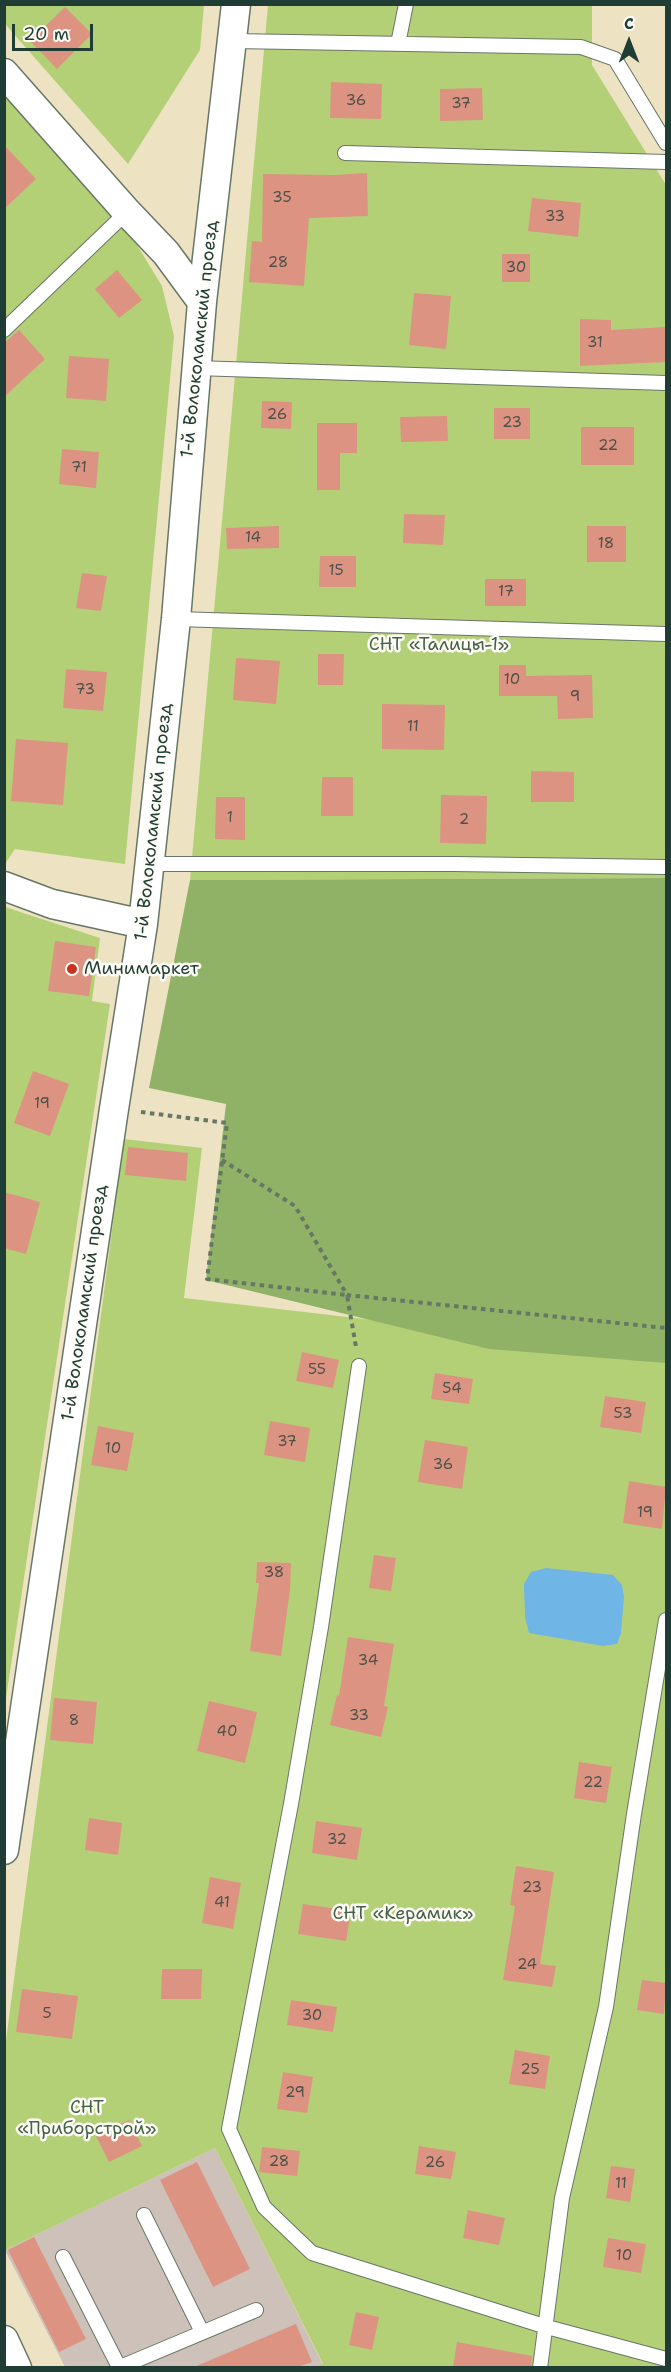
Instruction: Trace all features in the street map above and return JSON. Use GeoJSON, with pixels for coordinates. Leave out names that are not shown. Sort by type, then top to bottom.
{"type":"FeatureCollection","features":[{"type":"Feature","properties":{"kind":"street","name":"1-й Волоколамский проезд"},"geometry":{"type":"LineString","coordinates":[[4,1850],[143,924],[176,619],[195,368],[236,4]]}},
{"type":"Feature","properties":{"kind":"street"},"geometry":{"type":"LineString","coordinates":[[4,73],[166,253],[202,302]]}},
{"type":"Feature","properties":{"kind":"street"},"geometry":{"type":"LineString","coordinates":[[4,886],[52,904],[143,924]]}},
{"type":"Feature","properties":{"kind":"street"},"geometry":{"type":"LineString","coordinates":[[4,2340],[17,2367]]}},
{"type":"Feature","properties":{"kind":"lane"},"geometry":{"type":"LineString","coordinates":[[398,44],[406,4]]}},
{"type":"Feature","properties":{"kind":"lane"},"geometry":{"type":"LineString","coordinates":[[233,41],[581,47],[615,59],[666,144]]}},
{"type":"Feature","properties":{"kind":"lane"},"geometry":{"type":"LineString","coordinates":[[345,153],[666,162]]}},
{"type":"Feature","properties":{"kind":"lane"},"geometry":{"type":"LineString","coordinates":[[4,330],[127,212]]}},
{"type":"Feature","properties":{"kind":"lane"},"geometry":{"type":"LineString","coordinates":[[195,368],[666,383]]}},
{"type":"Feature","properties":{"kind":"lane"},"geometry":{"type":"LineString","coordinates":[[176,619],[666,634]]}},
{"type":"Feature","properties":{"kind":"lane"},"geometry":{"type":"LineString","coordinates":[[150,864],[666,867]]}},
{"type":"Feature","properties":{"kind":"lane"},"geometry":{"type":"LineString","coordinates":[[359,1366],[321,1627],[295,1780],[228,2129],[264,2207],[312,2253],[547,2327],[666,2359]]}},
{"type":"Feature","properties":{"kind":"lane"},"geometry":{"type":"LineString","coordinates":[[540,2367],[562,2198],[606,2007],[634,1814],[666,1620]]}},
{"type":"Feature","properties":{"kind":"lane"},"geometry":{"type":"LineString","coordinates":[[144,2215],[202,2332]]}},
{"type":"Feature","properties":{"kind":"lane"},"geometry":{"type":"LineString","coordinates":[[63,2257],[118,2367],[256,2310]]}},
{"type":"Feature","properties":{"kind":"path"},"geometry":{"type":"LineString","coordinates":[[114,1109],[227,1123],[207,1279],[666,1328]]}},
{"type":"Feature","properties":{"kind":"path"},"geometry":{"type":"LineString","coordinates":[[222,1160],[295,1206],[347,1295],[359,1366]]}},
{"type":"Feature","properties":{"kind":"shaded area"},"geometry":{"type":"Polygon","coordinates":[[[215,2148],[323,2365],[316,2368],[65,2367],[5,2250],[215,2148]]]}},
{"type":"Feature","properties":{"kind":"green space"},"geometry":{"type":"Polygon","coordinates":[[[4,5],[204,5],[200,50],[128,164],[5,24],[4,5]]]}},
{"type":"Feature","properties":{"kind":"green space","name":"СНТ «Талицы-1»"},"geometry":{"type":"Polygon","coordinates":[[[268,5],[592,5],[592,65],[666,185],[666,878],[190,880],[268,5]]]}},
{"type":"Feature","properties":{"kind":"green space"},"geometry":{"type":"Polygon","coordinates":[[[5,95],[137,245],[162,286],[174,336],[125,864],[15,849],[5,864],[5,95]]]}},
{"type":"Feature","properties":{"kind":"green space"},"geometry":{"type":"Polygon","coordinates":[[[666,878],[666,1363],[489,1349],[206,1280],[226,1104],[149,1088],[190,880],[666,878]]]}},
{"type":"Feature","properties":{"kind":"green space"},"geometry":{"type":"Polygon","coordinates":[[[5,907],[100,938],[92,1001],[110,1004],[5,1705],[5,907]]]}},
{"type":"Feature","properties":{"kind":"green space","name":"СНТ «Керамик»"},"geometry":{"type":"Polygon","coordinates":[[[124,1139],[202,1148],[184,1298],[666,1354],[666,2367],[316,2367],[323,2364],[215,2148],[5,2250],[5,2048],[124,1139]]]}},
{"type":"Feature","properties":{"kind":"water"},"geometry":{"type":"Polygon","coordinates":[[[546,1568],[613,1575],[622,1585],[624,1597],[621,1633],[617,1644],[603,1646],[529,1633],[525,1617],[524,1584],[531,1572],[546,1568]]]}},
{"type":"Feature","properties":{"kind":"building"},"geometry":{"type":"Polygon","coordinates":[[[65,7],[92,34],[57,69],[30,41],[65,7]]]}},
{"type":"Feature","properties":{"kind":"building"},"geometry":{"type":"Polygon","coordinates":[[[331,82],[382,84],[381,119],[330,118],[331,82]]]}},
{"type":"Feature","properties":{"kind":"building"},"geometry":{"type":"Polygon","coordinates":[[[482,88],[483,120],[440,121],[440,89],[482,88]]]}},
{"type":"Feature","properties":{"kind":"building"},"geometry":{"type":"Polygon","coordinates":[[[4,145],[36,179],[4,209],[4,145]]]}},
{"type":"Feature","properties":{"kind":"building"},"geometry":{"type":"Polygon","coordinates":[[[367,173],[368,216],[309,218],[304,286],[249,282],[252,241],[262,242],[263,174],[367,173]]]}},
{"type":"Feature","properties":{"kind":"building"},"geometry":{"type":"Polygon","coordinates":[[[532,198],[581,203],[578,237],[528,231],[532,198]]]}},
{"type":"Feature","properties":{"kind":"building"},"geometry":{"type":"Polygon","coordinates":[[[502,254],[530,254],[530,282],[502,282],[502,254]]]}},
{"type":"Feature","properties":{"kind":"building"},"geometry":{"type":"Polygon","coordinates":[[[117,270],[142,300],[119,318],[95,289],[117,270]]]}},
{"type":"Feature","properties":{"kind":"building"},"geometry":{"type":"Polygon","coordinates":[[[414,293],[451,296],[446,349],[409,345],[414,293]]]}},
{"type":"Feature","properties":{"kind":"building"},"geometry":{"type":"Polygon","coordinates":[[[580,319],[611,320],[611,330],[666,327],[666,362],[580,366],[580,319]]]}},
{"type":"Feature","properties":{"kind":"building"},"geometry":{"type":"Polygon","coordinates":[[[19,330],[45,359],[4,397],[4,343],[19,330]]]}},
{"type":"Feature","properties":{"kind":"building"},"geometry":{"type":"Polygon","coordinates":[[[69,356],[109,359],[106,401],[66,398],[69,356]]]}},
{"type":"Feature","properties":{"kind":"building"},"geometry":{"type":"Polygon","coordinates":[[[262,401],[292,402],[291,429],[261,428],[262,401]]]}},
{"type":"Feature","properties":{"kind":"building"},"geometry":{"type":"Polygon","coordinates":[[[494,408],[530,408],[530,439],[494,439],[494,408]]]}},
{"type":"Feature","properties":{"kind":"building"},"geometry":{"type":"Polygon","coordinates":[[[447,416],[448,441],[401,442],[400,417],[447,416]]]}},
{"type":"Feature","properties":{"kind":"building"},"geometry":{"type":"Polygon","coordinates":[[[317,423],[357,423],[357,453],[340,453],[340,490],[317,490],[317,423]]]}},
{"type":"Feature","properties":{"kind":"building"},"geometry":{"type":"Polygon","coordinates":[[[581,427],[634,427],[634,465],[581,465],[581,427]]]}},
{"type":"Feature","properties":{"kind":"building"},"geometry":{"type":"Polygon","coordinates":[[[62,449],[99,452],[96,488],[59,484],[62,449]]]}},
{"type":"Feature","properties":{"kind":"building"},"geometry":{"type":"Polygon","coordinates":[[[404,514],[445,515],[443,545],[403,543],[404,514]]]}},
{"type":"Feature","properties":{"kind":"building"},"geometry":{"type":"Polygon","coordinates":[[[279,526],[279,548],[227,549],[226,528],[279,526]]]}},
{"type":"Feature","properties":{"kind":"building"},"geometry":{"type":"Polygon","coordinates":[[[587,526],[626,526],[626,562],[587,562],[587,526]]]}},
{"type":"Feature","properties":{"kind":"building"},"geometry":{"type":"Polygon","coordinates":[[[320,556],[356,556],[356,587],[319,587],[320,556]]]}},
{"type":"Feature","properties":{"kind":"building"},"geometry":{"type":"Polygon","coordinates":[[[82,573],[107,576],[101,611],[76,608],[82,573]]]}},
{"type":"Feature","properties":{"kind":"building"},"geometry":{"type":"Polygon","coordinates":[[[485,579],[526,579],[526,606],[485,606],[485,579]]]}},
{"type":"Feature","properties":{"kind":"building"},"geometry":{"type":"Polygon","coordinates":[[[318,654],[344,654],[343,685],[318,685],[318,654]]]}},
{"type":"Feature","properties":{"kind":"building"},"geometry":{"type":"Polygon","coordinates":[[[236,658],[280,661],[276,704],[233,700],[236,658]]]}},
{"type":"Feature","properties":{"kind":"building"},"geometry":{"type":"Polygon","coordinates":[[[499,665],[526,665],[526,676],[592,675],[593,718],[558,719],[557,696],[499,696],[499,665]]]}},
{"type":"Feature","properties":{"kind":"building"},"geometry":{"type":"Polygon","coordinates":[[[66,669],[107,672],[103,711],[63,708],[66,669]]]}},
{"type":"Feature","properties":{"kind":"building"},"geometry":{"type":"Polygon","coordinates":[[[382,704],[445,705],[444,750],[382,749],[382,704]]]}},
{"type":"Feature","properties":{"kind":"building"},"geometry":{"type":"Polygon","coordinates":[[[16,739],[68,743],[63,805],[11,801],[16,739]]]}},
{"type":"Feature","properties":{"kind":"building"},"geometry":{"type":"Polygon","coordinates":[[[531,771],[574,772],[574,802],[531,802],[531,771]]]}},
{"type":"Feature","properties":{"kind":"building"},"geometry":{"type":"Polygon","coordinates":[[[322,777],[353,777],[353,816],[321,816],[322,777]]]}},
{"type":"Feature","properties":{"kind":"building"},"geometry":{"type":"Polygon","coordinates":[[[441,795],[487,796],[486,844],[440,843],[441,795]]]}},
{"type":"Feature","properties":{"kind":"building"},"geometry":{"type":"Polygon","coordinates":[[[216,797],[245,797],[245,840],[215,839],[216,797]]]}},
{"type":"Feature","properties":{"kind":"building","name":"Минимаркет"},"geometry":{"type":"Polygon","coordinates":[[[55,941],[96,947],[89,996],[48,991],[55,941]]]}},
{"type":"Feature","properties":{"kind":"building"},"geometry":{"type":"Polygon","coordinates":[[[33,1071],[69,1084],[50,1136],[14,1123],[33,1071]]]}},
{"type":"Feature","properties":{"kind":"building"},"geometry":{"type":"Polygon","coordinates":[[[128,1147],[188,1153],[186,1181],[125,1175],[128,1147]]]}},
{"type":"Feature","properties":{"kind":"building"},"geometry":{"type":"Polygon","coordinates":[[[4,1192],[40,1202],[26,1254],[4,1248],[4,1192]]]}},
{"type":"Feature","properties":{"kind":"building"},"geometry":{"type":"Polygon","coordinates":[[[302,1352],[339,1360],[333,1388],[296,1381],[302,1352]]]}},
{"type":"Feature","properties":{"kind":"building"},"geometry":{"type":"Polygon","coordinates":[[[435,1373],[473,1379],[469,1404],[431,1399],[435,1373]]]}},
{"type":"Feature","properties":{"kind":"building"},"geometry":{"type":"Polygon","coordinates":[[[605,1396],[646,1402],[641,1433],[600,1427],[605,1396]]]}},
{"type":"Feature","properties":{"kind":"building"},"geometry":{"type":"Polygon","coordinates":[[[270,1421],[310,1428],[305,1462],[264,1455],[270,1421]]]}},
{"type":"Feature","properties":{"kind":"building"},"geometry":{"type":"Polygon","coordinates":[[[98,1426],[134,1433],[127,1471],[91,1465],[98,1426]]]}},
{"type":"Feature","properties":{"kind":"building"},"geometry":{"type":"Polygon","coordinates":[[[425,1440],[468,1447],[462,1489],[418,1482],[425,1440]]]}},
{"type":"Feature","properties":{"kind":"building"},"geometry":{"type":"Polygon","coordinates":[[[629,1481],[666,1487],[662,1529],[623,1523],[629,1481]]]}},
{"type":"Feature","properties":{"kind":"building"},"geometry":{"type":"Polygon","coordinates":[[[374,1555],[396,1558],[391,1591],[369,1588],[374,1555]]]}},
{"type":"Feature","properties":{"kind":"building"},"geometry":{"type":"Polygon","coordinates":[[[257,1562],[291,1563],[290,1590],[281,1656],[250,1651],[259,1583],[256,1583],[257,1562]]]}},
{"type":"Feature","properties":{"kind":"building"},"geometry":{"type":"Polygon","coordinates":[[[348,1637],[394,1644],[384,1706],[388,1707],[381,1737],[330,1725],[337,1695],[339,1696],[348,1637]]]}},
{"type":"Feature","properties":{"kind":"building"},"geometry":{"type":"Polygon","coordinates":[[[54,1698],[97,1702],[93,1744],[50,1740],[54,1698]]]}},
{"type":"Feature","properties":{"kind":"building"},"geometry":{"type":"Polygon","coordinates":[[[209,1701],[257,1712],[245,1763],[197,1751],[209,1701]]]}},
{"type":"Feature","properties":{"kind":"building"},"geometry":{"type":"Polygon","coordinates":[[[579,1762],[612,1767],[606,1803],[574,1798],[579,1762]]]}},
{"type":"Feature","properties":{"kind":"building"},"geometry":{"type":"Polygon","coordinates":[[[89,1818],[122,1823],[118,1855],[85,1850],[89,1818]]]}},
{"type":"Feature","properties":{"kind":"building"},"geometry":{"type":"Polygon","coordinates":[[[316,1821],[362,1828],[357,1860],[312,1853],[316,1821]]]}},
{"type":"Feature","properties":{"kind":"building"},"geometry":{"type":"Polygon","coordinates":[[[516,1866],[554,1872],[540,1964],[556,1966],[552,1987],[503,1980],[515,1906],[510,1905],[516,1866]]]}},
{"type":"Feature","properties":{"kind":"building"},"geometry":{"type":"Polygon","coordinates":[[[210,1877],[241,1883],[233,1929],[202,1923],[210,1877]]]}},
{"type":"Feature","properties":{"kind":"building"},"geometry":{"type":"Polygon","coordinates":[[[303,1904],[351,1911],[346,1941],[298,1934],[303,1904]]]}},
{"type":"Feature","properties":{"kind":"building"},"geometry":{"type":"Polygon","coordinates":[[[162,1969],[202,1969],[201,1999],[161,1999],[162,1969]]]}},
{"type":"Feature","properties":{"kind":"building"},"geometry":{"type":"Polygon","coordinates":[[[642,1980],[666,1983],[664,2014],[637,2010],[642,1980]]]}},
{"type":"Feature","properties":{"kind":"building"},"geometry":{"type":"Polygon","coordinates":[[[22,1989],[78,1996],[72,2039],[16,2032],[22,1989]]]}},
{"type":"Feature","properties":{"kind":"building"},"geometry":{"type":"Polygon","coordinates":[[[291,2000],[337,2007],[333,2032],[287,2025],[291,2000]]]}},
{"type":"Feature","properties":{"kind":"building"},"geometry":{"type":"Polygon","coordinates":[[[515,2050],[550,2056],[545,2089],[509,2084],[515,2050]]]}},
{"type":"Feature","properties":{"kind":"building"},"geometry":{"type":"Polygon","coordinates":[[[283,2072],[313,2077],[307,2113],[277,2109],[283,2072]]]}},
{"type":"Feature","properties":{"kind":"building"},"geometry":{"type":"Polygon","coordinates":[[[129,2120],[142,2146],[109,2162],[96,2136],[129,2120]]]}},
{"type":"Feature","properties":{"kind":"building"},"geometry":{"type":"Polygon","coordinates":[[[419,2146],[456,2152],[451,2179],[415,2174],[419,2146]]]}},
{"type":"Feature","properties":{"kind":"building"},"geometry":{"type":"Polygon","coordinates":[[[262,2147],[300,2151],[297,2176],[259,2172],[262,2147]]]}},
{"type":"Feature","properties":{"kind":"building"},"geometry":{"type":"Polygon","coordinates":[[[197,2162],[250,2269],[213,2287],[160,2180],[197,2162]]]}},
{"type":"Feature","properties":{"kind":"building"},"geometry":{"type":"Polygon","coordinates":[[[611,2166],[635,2169],[630,2202],[606,2198],[611,2166]]]}},
{"type":"Feature","properties":{"kind":"building"},"geometry":{"type":"Polygon","coordinates":[[[468,2210],[505,2218],[499,2245],[463,2238],[468,2210]]]}},
{"type":"Feature","properties":{"kind":"building"},"geometry":{"type":"Polygon","coordinates":[[[34,2237],[86,2339],[59,2352],[8,2250],[34,2237]]]}},
{"type":"Feature","properties":{"kind":"building"},"geometry":{"type":"Polygon","coordinates":[[[608,2238],[646,2244],[641,2273],[603,2267],[608,2238]]]}},
{"type":"Feature","properties":{"kind":"building"},"geometry":{"type":"Polygon","coordinates":[[[356,2312],[379,2317],[372,2350],[349,2345],[356,2312]]]}},
{"type":"Feature","properties":{"kind":"building"},"geometry":{"type":"Polygon","coordinates":[[[296,2324],[312,2362],[298,2367],[194,2367],[296,2324]]]}},
{"type":"Feature","properties":{"kind":"building"},"geometry":{"type":"Polygon","coordinates":[[[457,2342],[532,2356],[531,2367],[453,2367],[457,2342]]]}},
{"type":"Feature","properties":{"kind":"place","name":"Минимаркет"},"geometry":{"type":"Point","coordinates":[72,969]}},
{"type":"Feature","properties":{"kind":"park label","name":"СНТ «Приборстрой»"},"geometry":{"type":"Point","coordinates":[87,2118]}}]}
